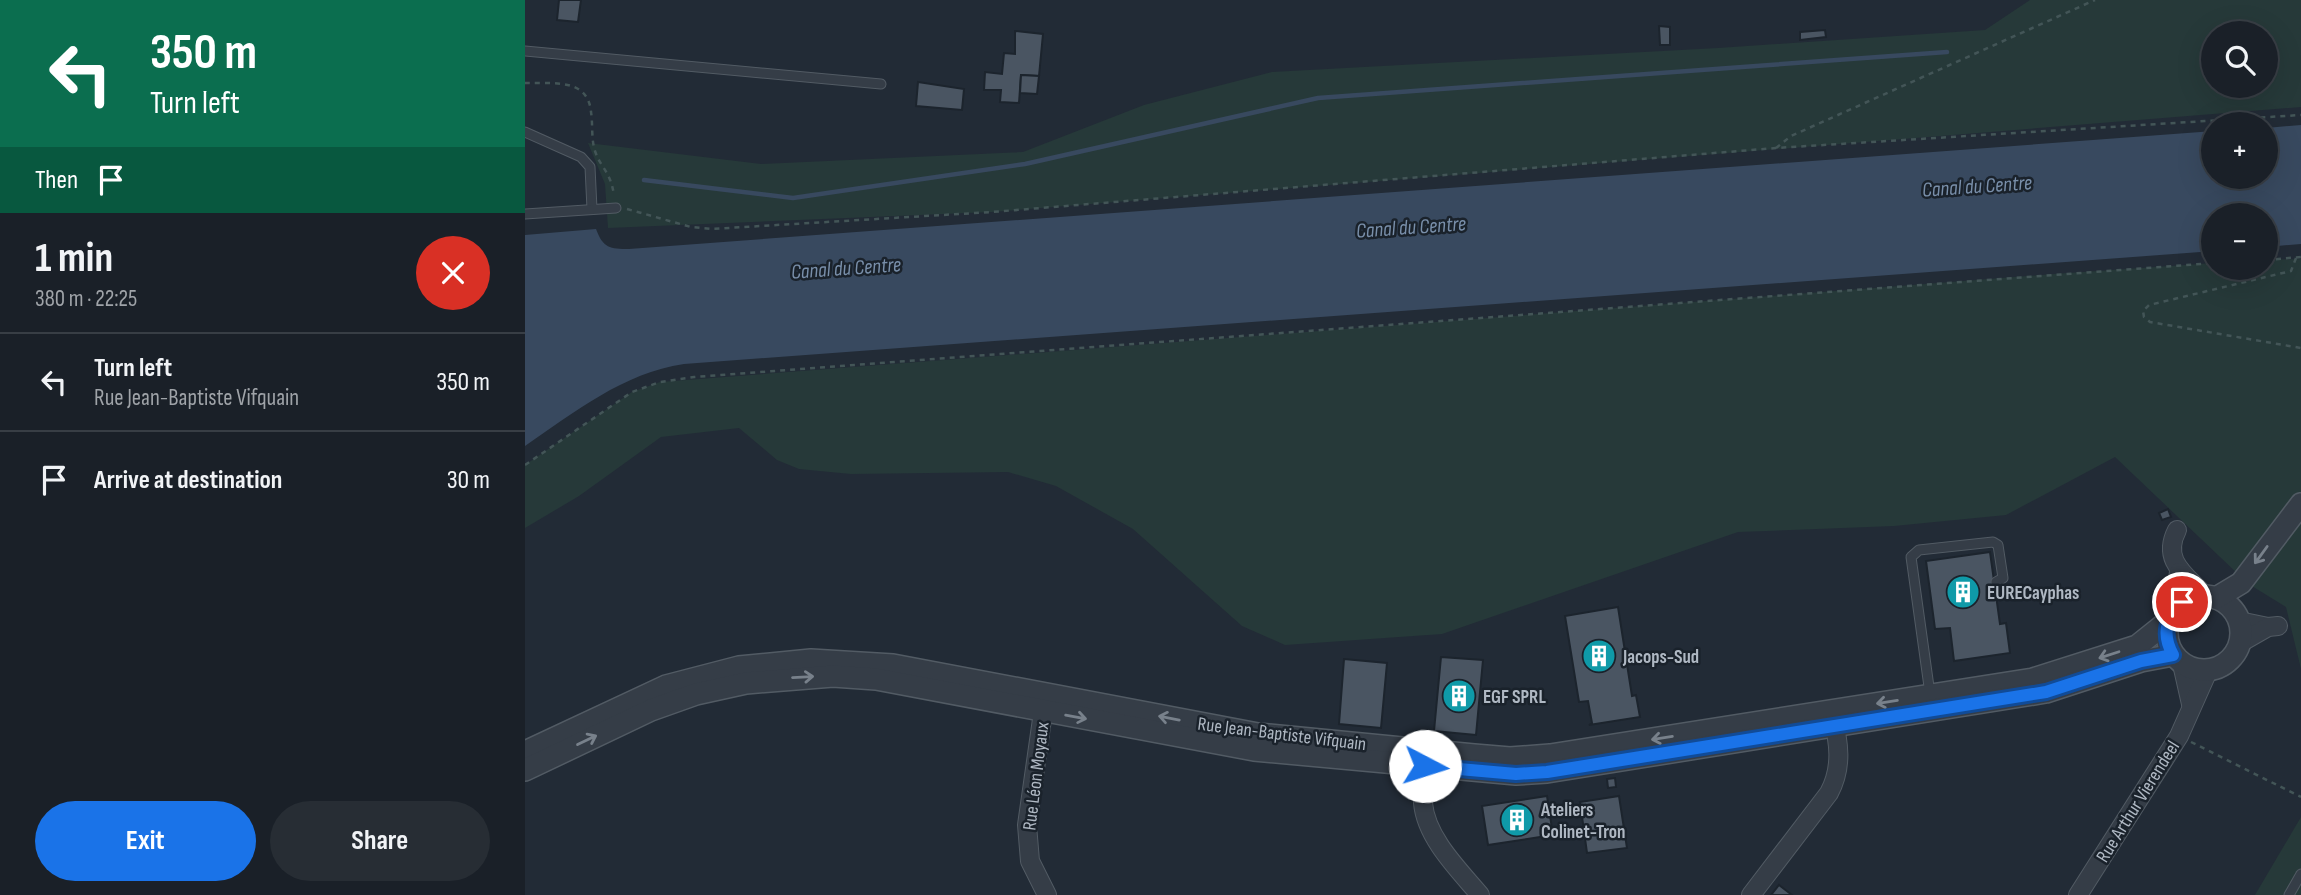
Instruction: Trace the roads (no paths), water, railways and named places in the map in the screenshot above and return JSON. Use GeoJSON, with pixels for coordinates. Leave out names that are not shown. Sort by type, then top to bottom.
{"type":"FeatureCollection","features":[{"type":"Feature","properties":{"kind":"street","name":"Rue Jean-Baptiste Vifquain"},"geometry":{"type":"LineString","coordinates":[[1833,719],[1930,695],[2054,673],[2137,646],[2170,617],[2182,602],[2211,597],[2241,583],[2301,504]]}},
{"type":"Feature","properties":{"kind":"street"},"geometry":{"type":"LineString","coordinates":[[2177,530],[2171,549],[2179,572],[2166,633],[2191,704]]}},
{"type":"Feature","properties":{"kind":"street"},"geometry":{"type":"LineString","coordinates":[[2179,572],[2234,611],[2239,621],[2240,643],[2229,662],[2208,671]]}},
{"type":"Feature","properties":{"kind":"street"},"geometry":{"type":"LineString","coordinates":[[2239,621],[2273,626],[2240,643]]}},
{"type":"Feature","properties":{"kind":"street","name":"Rue Jean-Baptiste Vifquain"},"geometry":{"type":"LineString","coordinates":[[525,752],[654,691],[711,673],[773,662],[811,660],[893,665],[1254,750],[1426,759],[1516,774],[1539,773],[1833,719],[2046,692],[2141,661],[2177,660],[2193,670],[2208,671]]}},
{"type":"Feature","properties":{"kind":"street","name":"Rue Arthur Vierendeel"},"geometry":{"type":"LineString","coordinates":[[2078,895],[2179,736],[2208,671]]}},
{"type":"Feature","properties":{"kind":"street","name":"Rue Jean-Baptiste Vifquain"},"geometry":{"type":"LineString","coordinates":[[525,770],[673,701],[773,679],[833,676],[876,679],[1044,702]]}},
{"type":"Feature","properties":{"kind":"street","name":"Rue Léon Moyaux"},"geometry":{"type":"LineString","coordinates":[[1044,702],[1028,807],[1027,843],[1030,861],[1047,895]]}},
{"type":"Feature","properties":{"kind":"street"},"geometry":{"type":"LineString","coordinates":[[1751,895],[1829,793],[1837,778],[1840,759],[1833,719]]}},
{"type":"Feature","properties":{"kind":"street"},"geometry":{"type":"LineString","coordinates":[[1426,759],[1426,818],[1456,867],[1480,895]]}},
{"type":"Feature","properties":{"kind":"lane"},"geometry":{"type":"LineString","coordinates":[[525,51],[881,84]]}},
{"type":"Feature","properties":{"kind":"lane"},"geometry":{"type":"LineString","coordinates":[[525,132],[581,157],[590,167],[592,209]]}},
{"type":"Feature","properties":{"kind":"lane"},"geometry":{"type":"LineString","coordinates":[[525,214],[616,208]]}},
{"type":"Feature","properties":{"kind":"lane"},"geometry":{"type":"LineString","coordinates":[[1930,695],[1911,557],[1919,550],[1993,542],[1998,545],[2003,578],[1996,582]]}},
{"type":"Feature","properties":{"kind":"lane"},"geometry":{"type":"LineString","coordinates":[[2290,895],[2301,874]]}},
{"type":"Feature","properties":{"kind":"water","name":"Canal du Centre"},"geometry":{"type":"Polygon","coordinates":[[[2301,125],[2301,244],[2278,246],[2278,203],[2201,203],[2201,252],[684,364],[640,376],[620,385],[581,407],[525,446],[525,235],[596,229],[601,240],[608,246],[629,249],[2201,132],[2201,189],[2278,189],[2278,127],[2301,125]]]}},
{"type":"Feature","properties":{"kind":"waterway"},"geometry":{"type":"LineString","coordinates":[[644,180],[793,198],[1025,164],[1318,98],[1947,52]]}},
{"type":"Feature","properties":{"kind":"place","name":"EURECayphas"},"geometry":{"type":"Point","coordinates":[1963,592]}},
{"type":"Feature","properties":{"kind":"place","name":"Jacops-Sud"},"geometry":{"type":"Point","coordinates":[1599,656]}},
{"type":"Feature","properties":{"kind":"place","name":"EGF SPRL"},"geometry":{"type":"Point","coordinates":[1459,696]}},
{"type":"Feature","properties":{"kind":"place","name":"Ateliers Colinet-Tron"},"geometry":{"type":"Point","coordinates":[1517,820]}}]}
